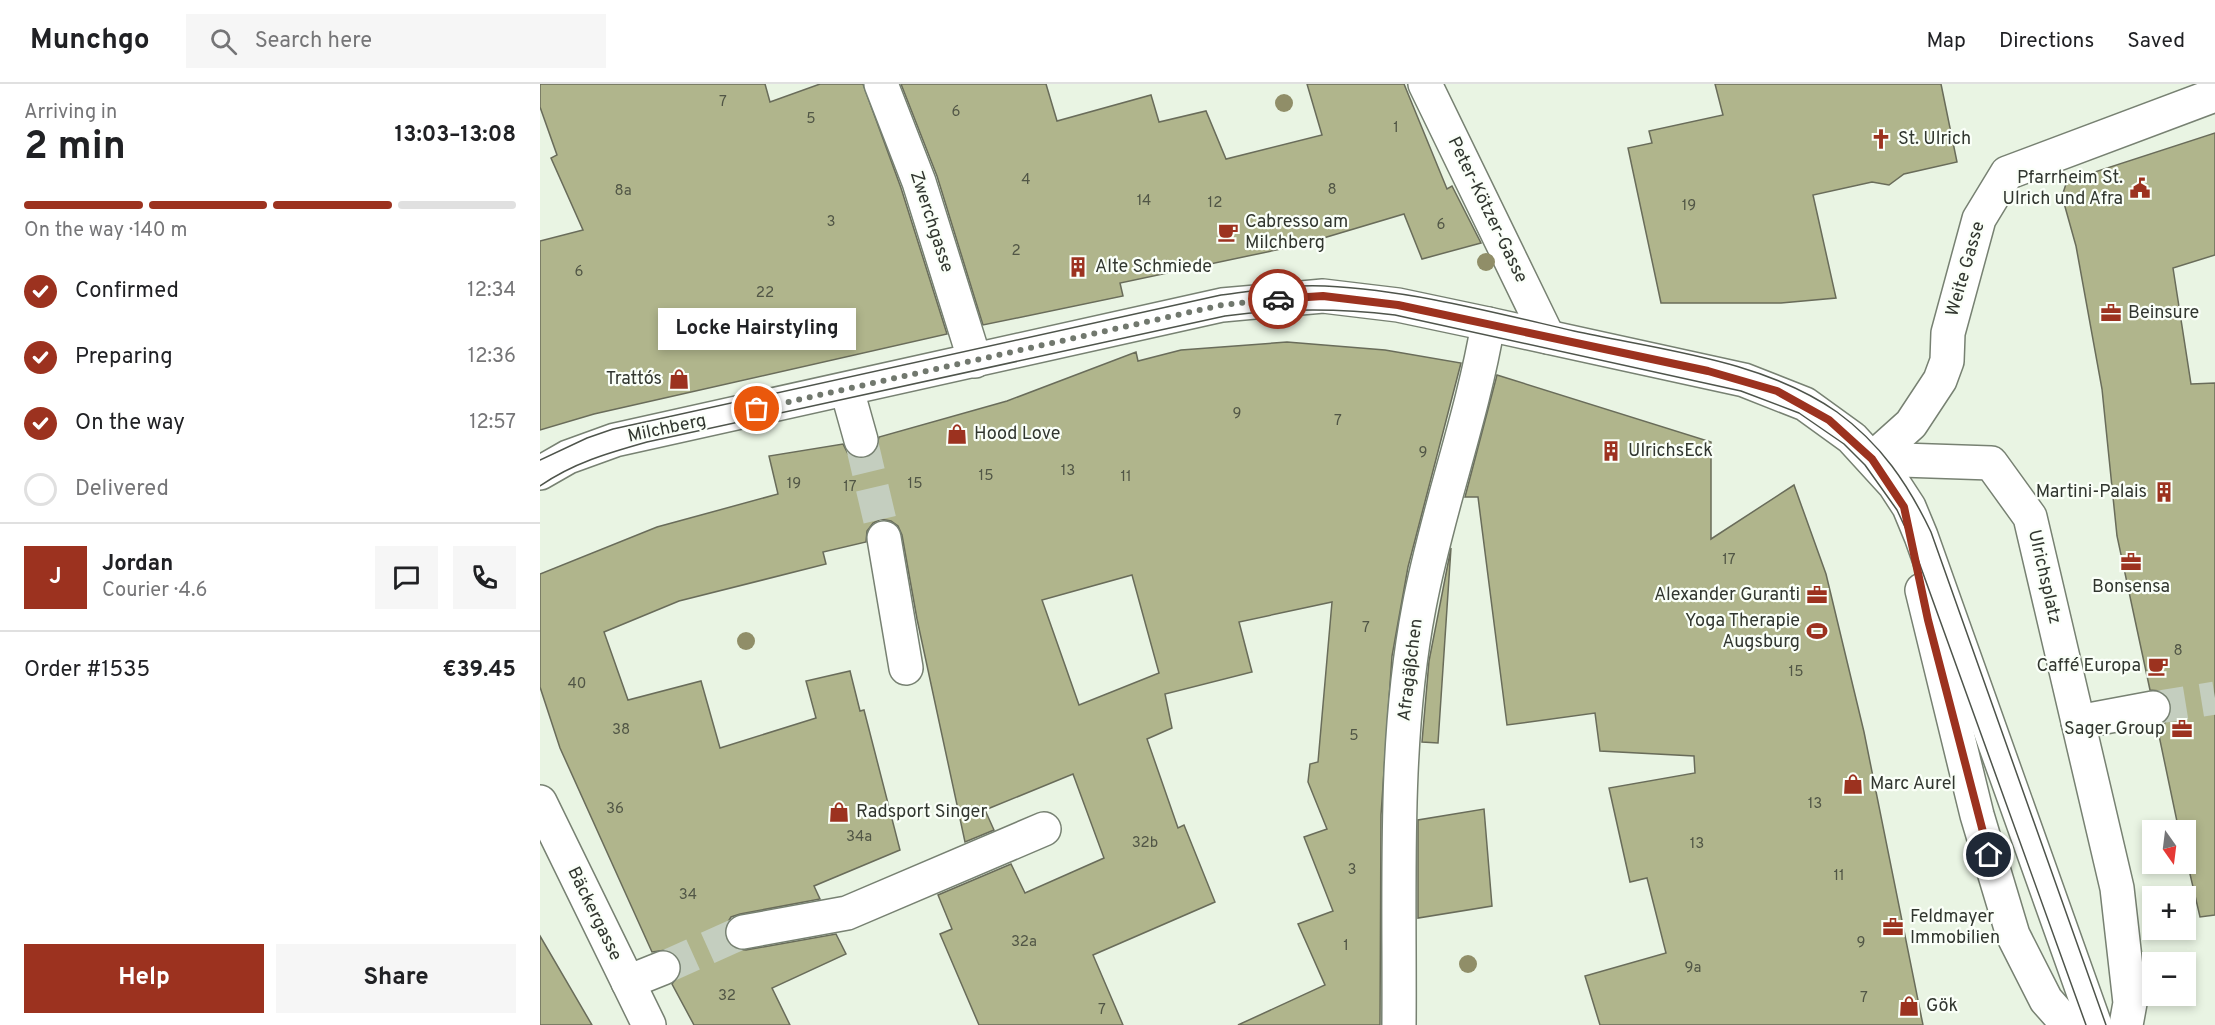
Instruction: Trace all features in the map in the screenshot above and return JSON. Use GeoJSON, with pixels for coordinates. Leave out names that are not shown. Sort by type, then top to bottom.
{"type":"FeatureCollection","features":[{"type":"Feature","properties":{"kind":"street","name":"Zwerchgasse"},"geometry":{"type":"LineString","coordinates":[[881,84],[919,182],[975,361]]}},
{"type":"Feature","properties":{"kind":"street","name":"Peter-Kötzer-Gasse"},"geometry":{"type":"LineString","coordinates":[[1425,84],[1548,337]]}},
{"type":"Feature","properties":{"kind":"street","name":"Weite Gasse"},"geometry":{"type":"LineString","coordinates":[[1872,459],[1911,424],[1940,380],[1947,361],[1948,333],[1979,219],[2007,173],[2215,95]]}},
{"type":"Feature","properties":{"kind":"street","name":"Milchberg"},"geometry":{"type":"LineString","coordinates":[[540,473],[579,453],[615,440],[1222,305],[1292,297],[1361,300],[1488,324],[1708,371],[1777,391],[1829,420],[1872,459]]}},
{"type":"Feature","properties":{"kind":"street","name":"Afragäßchen"},"geometry":{"type":"LineString","coordinates":[[1399,1025],[1400,853],[1405,698],[1419,606],[1488,324]]}},
{"type":"Feature","properties":{"kind":"street"},"geometry":{"type":"LineString","coordinates":[[847,390],[861,440]]}},
{"type":"Feature","properties":{"kind":"street","name":"Ulrichsplatz"},"geometry":{"type":"LineString","coordinates":[[1872,459],[1991,464],[2030,517],[2117,888],[2130,1003],[2126,1025]]}},
{"type":"Feature","properties":{"kind":"street"},"geometry":{"type":"LineString","coordinates":[[1872,459],[1904,507],[1977,815],[2013,935],[2046,1000],[2068,1025]]}},
{"type":"Feature","properties":{"kind":"street"},"geometry":{"type":"LineString","coordinates":[[1872,459],[1894,484],[1909,507],[1921,536],[2095,1025]]}},
{"type":"Feature","properties":{"kind":"street"},"geometry":{"type":"LineString","coordinates":[[884,538],[906,668]]}},
{"type":"Feature","properties":{"kind":"street"},"geometry":{"type":"LineString","coordinates":[[2078,722],[2153,708]]}},
{"type":"Feature","properties":{"kind":"street","name":"Bäckergasse"},"geometry":{"type":"LineString","coordinates":[[540,802],[649,1025]]}},
{"type":"Feature","properties":{"kind":"street"},"geometry":{"type":"LineString","coordinates":[[743,932],[847,913],[1044,829]]}},
{"type":"Feature","properties":{"kind":"street"},"geometry":{"type":"LineString","coordinates":[[628,982],[663,968]]}},
{"type":"Feature","properties":{"kind":"building"},"geometry":{"type":"Polygon","coordinates":[[[540,84],[765,84],[770,102],[820,84],[863,84],[901,188],[947,334],[594,414],[540,430],[540,241],[583,230],[551,158],[557,155],[540,107],[540,84]]]}},
{"type":"Feature","properties":{"kind":"building"},"geometry":{"type":"Polygon","coordinates":[[[901,84],[1046,84],[1057,121],[1151,95],[1159,122],[1206,111],[1226,159],[1322,135],[1307,84],[1404,84],[1447,189],[1452,186],[1481,243],[1422,259],[1404,214],[1300,245],[1120,283],[1123,296],[983,325],[937,176],[901,84]]]}},
{"type":"Feature","properties":{"kind":"building"},"geometry":{"type":"Polygon","coordinates":[[[1715,84],[1941,84],[1957,162],[1904,174],[1889,185],[1872,182],[1813,195],[1836,298],[1781,303],[1661,303],[1628,148],[1652,143],[1649,131],[1723,115],[1715,84]]]}},
{"type":"Feature","properties":{"kind":"building"},"geometry":{"type":"Polygon","coordinates":[[[2215,133],[2215,255],[2173,268],[2191,384],[2215,383],[2215,915],[2200,917],[2196,886],[2193,886],[2190,874],[2196,874],[2196,820],[2177,820],[2157,726],[2165,723],[2170,715],[2171,704],[2167,695],[2160,691],[2150,690],[2117,536],[2102,389],[2076,246],[2062,196],[2067,181],[2215,133]]]}},
{"type":"Feature","properties":{"kind":"building"},"geometry":{"type":"Polygon","coordinates":[[[1287,342],[1385,350],[1461,363],[1408,567],[1392,656],[1381,815],[1380,1025],[1238,1025],[1325,985],[1298,924],[1333,911],[1304,837],[1327,829],[1308,782],[1310,764],[1318,762],[1332,602],[1239,622],[1252,672],[1165,694],[1172,728],[1147,739],[1178,828],[1184,825],[1215,902],[1093,955],[1123,1025],[979,1025],[940,934],[952,929],[938,895],[1011,864],[1025,893],[1104,858],[1073,774],[985,810],[994,830],[965,842],[917,619],[902,535],[898,526],[891,521],[881,519],[873,523],[867,531],[866,542],[823,552],[826,564],[679,601],[604,632],[628,700],[701,681],[720,748],[816,718],[806,681],[850,671],[860,711],[864,710],[900,850],[814,886],[820,899],[731,917],[726,925],[725,935],[728,944],[736,949],[746,950],[836,934],[846,954],[772,988],[790,1025],[694,1025],[672,984],[681,971],[680,961],[675,954],[666,950],[652,952],[560,748],[540,687],[540,574],[657,527],[778,494],[769,456],[843,444],[848,454],[857,458],[867,458],[875,453],[879,437],[1007,401],[1136,352],[1138,361],[1181,350],[1287,342]],[[1132,575],[1042,600],[1079,705],[1159,673],[1132,575]]]}},
{"type":"Feature","properties":{"kind":"building"},"geometry":{"type":"Polygon","coordinates":[[[1497,375],[1711,442],[1711,539],[1794,485],[1826,574],[1864,732],[1923,1025],[1600,1025],[1585,976],[1666,953],[1647,878],[1630,882],[1609,788],[1695,773],[1694,756],[1600,751],[1595,713],[1507,725],[1478,497],[1465,497],[1497,375]]]}},
{"type":"Feature","properties":{"kind":"building"},"geometry":{"type":"Polygon","coordinates":[[[1451,548],[1438,743],[1422,742],[1429,661],[1451,548]]]}},
{"type":"Feature","properties":{"kind":"building"},"geometry":{"type":"Polygon","coordinates":[[[1484,809],[1492,906],[1418,918],[1418,820],[1484,809]]]}},
{"type":"Feature","properties":{"kind":"building"},"geometry":{"type":"Polygon","coordinates":[[[540,936],[592,1025],[540,1025],[540,936]]]}},
{"type":"Feature","properties":{"kind":"tunnel"},"geometry":{"type":"LineString","coordinates":[[861,440],[884,538]]}},
{"type":"Feature","properties":{"kind":"tunnel"},"geometry":{"type":"LineString","coordinates":[[2153,708],[2215,698]]}},
{"type":"Feature","properties":{"kind":"tunnel"},"geometry":{"type":"LineString","coordinates":[[663,968],[743,932]]}},
{"type":"Feature","properties":{"kind":"tram line"},"geometry":{"type":"LineString","coordinates":[[540,460],[587,438],[613,429],[1221,295],[1299,286],[1356,288],[1388,292],[1481,309],[1710,359],[1777,380],[1808,394],[1853,424],[1892,466],[1922,514],[1931,532],[2106,1025]]}},
{"type":"Feature","properties":{"kind":"tram line"},"geometry":{"type":"LineString","coordinates":[[540,486],[578,465],[647,442],[1225,316],[1268,311],[1331,310],[1395,315],[1741,391],[1799,413],[1844,444],[1865,465],[1897,510],[1911,540],[2086,1025]]}},
{"type":"Feature","properties":{"kind":"way so far"},"geometry":{"type":"LineString","coordinates":[[757,409],[1222,305],[1278,299]]}},
{"type":"Feature","properties":{"kind":"place","name":"St. Ulrich"},"geometry":{"type":"Point","coordinates":[1881,139]}},
{"type":"Feature","properties":{"kind":"place","name":"Pfarrheim St. Ulrich und Afra"},"geometry":{"type":"Point","coordinates":[2140,188]}},
{"type":"Feature","properties":{"kind":"place","name":"Cabresso am Milchberg"},"geometry":{"type":"Point","coordinates":[1228,232]}},
{"type":"Feature","properties":{"kind":"place","name":"Alte Schmiede"},"geometry":{"type":"Point","coordinates":[1078,267]}},
{"type":"Feature","properties":{"kind":"place","name":"Beinsure"},"geometry":{"type":"Point","coordinates":[2111,313]}},
{"type":"Feature","properties":{"kind":"place","name":"Tratto´s"},"geometry":{"type":"Point","coordinates":[679,379]}},
{"type":"Feature","properties":{"kind":"place","name":"Locke Hairstyling"},"geometry":{"type":"Point","coordinates":[757,409]}},
{"type":"Feature","properties":{"kind":"place","name":"Hood Love"},"geometry":{"type":"Point","coordinates":[957,434]}},
{"type":"Feature","properties":{"kind":"place","name":"UlrichsEck"},"geometry":{"type":"Point","coordinates":[1611,451]}},
{"type":"Feature","properties":{"kind":"place","name":"Martini-Palais"},"geometry":{"type":"Point","coordinates":[2164,492]}},
{"type":"Feature","properties":{"kind":"place","name":"Bonsensa"},"geometry":{"type":"Point","coordinates":[2131,562]}},
{"type":"Feature","properties":{"kind":"place","name":"Alexander Guranti"},"geometry":{"type":"Point","coordinates":[1817,595]}},
{"type":"Feature","properties":{"kind":"place","name":"Yoga Therapie Augsburg"},"geometry":{"type":"Point","coordinates":[1817,631]}},
{"type":"Feature","properties":{"kind":"place","name":"Caffé Europa"},"geometry":{"type":"Point","coordinates":[2158,666]}},
{"type":"Feature","properties":{"kind":"place","name":"Sager Group"},"geometry":{"type":"Point","coordinates":[2182,729]}},
{"type":"Feature","properties":{"kind":"place","name":"Marc Aurel"},"geometry":{"type":"Point","coordinates":[1853,784]}},
{"type":"Feature","properties":{"kind":"place","name":"Radsport Singer"},"geometry":{"type":"Point","coordinates":[839,812]}},
{"type":"Feature","properties":{"kind":"place","name":"Feldmayer Immobilien"},"geometry":{"type":"Point","coordinates":[1893,927]}},
{"type":"Feature","properties":{"kind":"place","name":"Gök"},"geometry":{"type":"Point","coordinates":[1909,1006]}},
{"type":"Feature","properties":{"kind":"route"},"geometry":{"type":"LineString","coordinates":[[1278,299],[1323,296],[1398,305],[1708,371],[1777,391],[1805,404],[1829,420],[1852,438],[1872,459],[1904,507],[1928,620],[1989,855]]}}]}
